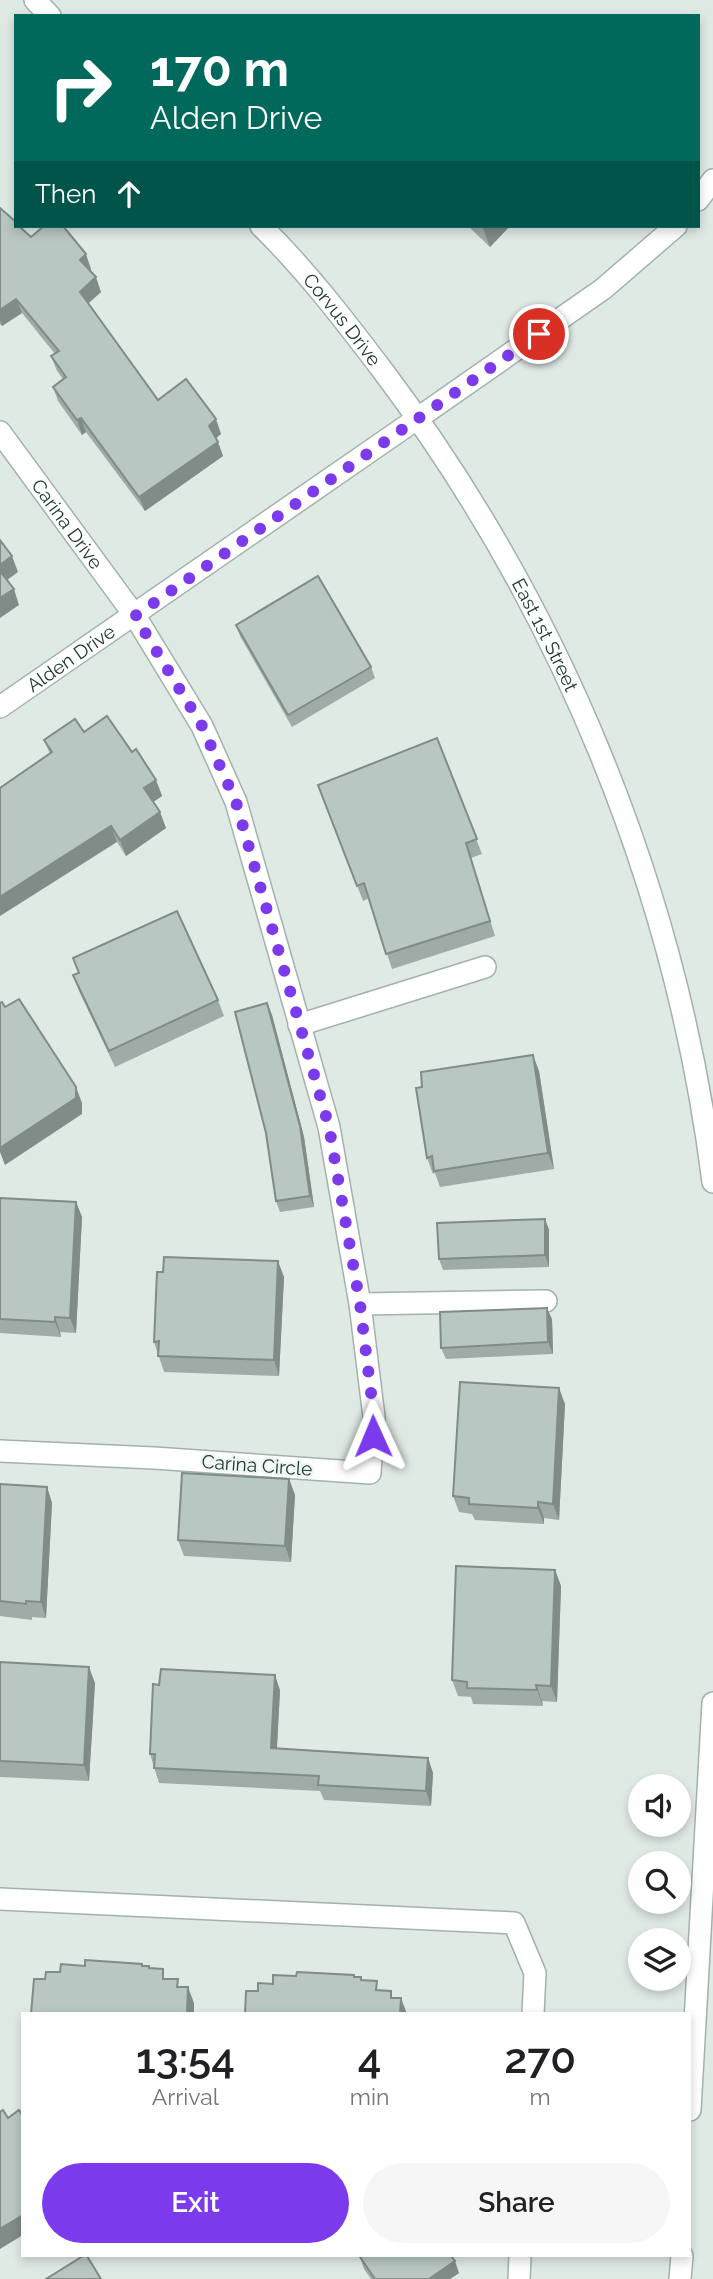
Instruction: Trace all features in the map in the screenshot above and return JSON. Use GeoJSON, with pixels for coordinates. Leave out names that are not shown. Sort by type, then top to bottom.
{"type":"FeatureCollection","features":[{"type":"Feature","properties":{"kind":"street"},"geometry":{"type":"LineString","coordinates":[[35,0],[48,14]]}},
{"type":"Feature","properties":{"kind":"street"},"geometry":{"type":"LineString","coordinates":[[700,197],[713,180]]}},
{"type":"Feature","properties":{"kind":"street","name":"Corvus Drive"},"geometry":{"type":"LineString","coordinates":[[263,228],[345,321],[418,418]]}},
{"type":"Feature","properties":{"kind":"street"},"geometry":{"type":"LineString","coordinates":[[418,418],[603,289],[674,228]]}},
{"type":"Feature","properties":{"kind":"street","name":"Alden Drive"},"geometry":{"type":"LineString","coordinates":[[0,707],[418,418]]}},
{"type":"Feature","properties":{"kind":"street","name":"East 1st Street"},"geometry":{"type":"LineString","coordinates":[[418,418],[513,569],[567,674],[613,784],[652,895],[683,1010],[706,1126],[713,1182]]}},
{"type":"Feature","properties":{"kind":"street","name":"Carina Drive"},"geometry":{"type":"LineString","coordinates":[[0,432],[135,616]]}},
{"type":"Feature","properties":{"kind":"street","name":"Carina Circle"},"geometry":{"type":"LineString","coordinates":[[0,1451],[154,1458],[370,1473],[374,1417],[360,1304],[329,1127],[236,802],[202,726],[135,616]]}},
{"type":"Feature","properties":{"kind":"street"},"geometry":{"type":"LineString","coordinates":[[299,1025],[485,967]]}},
{"type":"Feature","properties":{"kind":"street"},"geometry":{"type":"LineString","coordinates":[[360,1304],[546,1301]]}},
{"type":"Feature","properties":{"kind":"street"},"geometry":{"type":"LineString","coordinates":[[691,2092],[713,1703]]}},
{"type":"Feature","properties":{"kind":"street"},"geometry":{"type":"LineString","coordinates":[[0,1899],[514,1923],[535,1973],[533,2012]]}},
{"type":"Feature","properties":{"kind":"street"},"geometry":{"type":"LineString","coordinates":[[519,2279],[520,2257]]}},
{"type":"Feature","properties":{"kind":"street"},"geometry":{"type":"LineString","coordinates":[[680,2279],[681,2257]]}},
{"type":"Feature","properties":{"kind":"building"},"geometry":{"type":"Polygon","coordinates":[[[0,208],[14,220],[14,228],[21,228],[31,237],[42,228],[65,228],[86,254],[80,260],[96,277],[80,292],[158,400],[186,379],[216,419],[209,426],[218,442],[139,497],[81,418],[77,420],[53,387],[66,377],[51,356],[59,351],[16,299],[0,310],[0,208]]]}},
{"type":"Feature","properties":{"kind":"building"},"geometry":{"type":"Polygon","coordinates":[[[0,540],[12,556],[0,565],[0,540]]]}},
{"type":"Feature","properties":{"kind":"building"},"geometry":{"type":"Polygon","coordinates":[[[0,571],[14,589],[0,598],[0,571]]]}},
{"type":"Feature","properties":{"kind":"building"},"geometry":{"type":"Polygon","coordinates":[[[318,576],[371,667],[288,715],[236,625],[318,576]]]}},
{"type":"Feature","properties":{"kind":"building"},"geometry":{"type":"Polygon","coordinates":[[[107,716],[132,752],[136,749],[156,780],[144,788],[160,812],[120,840],[111,826],[0,897],[0,788],[52,752],[44,740],[75,719],[84,732],[107,716]]]}},
{"type":"Feature","properties":{"kind":"building"},"geometry":{"type":"Polygon","coordinates":[[[437,738],[477,839],[466,843],[490,921],[386,954],[364,883],[357,886],[318,785],[437,738]]]}},
{"type":"Feature","properties":{"kind":"building"},"geometry":{"type":"Polygon","coordinates":[[[177,911],[218,1000],[109,1051],[73,975],[79,973],[73,958],[177,911]]]}},
{"type":"Feature","properties":{"kind":"building"},"geometry":{"type":"Polygon","coordinates":[[[19,999],[76,1087],[76,1098],[0,1148],[0,1003],[5,1007],[19,999]]]}},
{"type":"Feature","properties":{"kind":"building"},"geometry":{"type":"Polygon","coordinates":[[[267,1003],[300,1126],[310,1196],[276,1201],[266,1133],[235,1012],[267,1003]]]}},
{"type":"Feature","properties":{"kind":"building"},"geometry":{"type":"Polygon","coordinates":[[[533,1055],[548,1153],[434,1171],[432,1156],[427,1158],[416,1088],[422,1087],[421,1072],[533,1055]]]}},
{"type":"Feature","properties":{"kind":"building"},"geometry":{"type":"Polygon","coordinates":[[[0,1198],[76,1202],[70,1318],[55,1317],[55,1322],[0,1319],[0,1198]]]}},
{"type":"Feature","properties":{"kind":"building"},"geometry":{"type":"Polygon","coordinates":[[[545,1219],[545,1255],[439,1259],[437,1223],[545,1219]]]}},
{"type":"Feature","properties":{"kind":"building"},"geometry":{"type":"Polygon","coordinates":[[[164,1257],[278,1261],[274,1360],[158,1356],[159,1341],[154,1342],[157,1272],[163,1272],[164,1257]]]}},
{"type":"Feature","properties":{"kind":"building"},"geometry":{"type":"Polygon","coordinates":[[[547,1308],[548,1342],[441,1348],[440,1312],[547,1308]]]}},
{"type":"Feature","properties":{"kind":"building"},"geometry":{"type":"Polygon","coordinates":[[[460,1382],[559,1388],[553,1504],[538,1502],[538,1508],[469,1504],[469,1498],[453,1496],[460,1382]]]}},
{"type":"Feature","properties":{"kind":"building"},"geometry":{"type":"Polygon","coordinates":[[[182,1473],[289,1479],[285,1546],[178,1540],[182,1473]]]}},
{"type":"Feature","properties":{"kind":"building"},"geometry":{"type":"Polygon","coordinates":[[[0,1484],[47,1487],[41,1602],[26,1601],[26,1604],[0,1601],[0,1484]]]}},
{"type":"Feature","properties":{"kind":"building"},"geometry":{"type":"Polygon","coordinates":[[[456,1566],[555,1570],[551,1686],[536,1685],[537,1690],[467,1688],[467,1682],[452,1680],[456,1566]]]}},
{"type":"Feature","properties":{"kind":"building"},"geometry":{"type":"Polygon","coordinates":[[[0,1662],[89,1667],[84,1765],[0,1761],[0,1662]]]}},
{"type":"Feature","properties":{"kind":"building"},"geometry":{"type":"Polygon","coordinates":[[[161,1669],[275,1675],[271,1748],[428,1758],[426,1791],[318,1785],[319,1776],[154,1768],[155,1754],[150,1754],[153,1684],[159,1685],[161,1669]]]}},
{"type":"Feature","properties":{"kind":"building"},"geometry":{"type":"Polygon","coordinates":[[[85,1960],[142,1964],[149,1968],[163,1969],[163,1979],[178,1979],[177,1987],[188,1987],[187,2012],[31,2012],[34,1979],[45,1979],[46,1972],[60,1972],[61,1964],[85,1966],[85,1960]]]}},
{"type":"Feature","properties":{"kind":"building"},"geometry":{"type":"Polygon","coordinates":[[[297,1972],[354,1975],[361,1977],[361,1980],[377,1981],[376,1990],[391,1991],[391,1998],[401,1998],[400,2012],[245,2012],[246,1991],[258,1991],[258,1983],[273,1984],[273,1975],[296,1976],[297,1972]]]}},
{"type":"Feature","properties":{"kind":"building"},"geometry":{"type":"Polygon","coordinates":[[[3,2110],[8,2118],[19,2110],[21,2113],[21,2216],[0,2229],[0,2112],[3,2110]]]}},
{"type":"Feature","properties":{"kind":"building"},"geometry":{"type":"Polygon","coordinates":[[[81,2257],[88,2257],[101,2279],[46,2279],[81,2257]]]}},
{"type":"Feature","properties":{"kind":"building"},"geometry":{"type":"Polygon","coordinates":[[[360,2257],[452,2257],[455,2261],[429,2279],[375,2279],[360,2257]]]}},
{"type":"Feature","properties":{"kind":"route"},"geometry":{"type":"LineString","coordinates":[[373,1436],[374,1417],[360,1304],[329,1127],[236,802],[202,726],[135,616],[539,334]]}}]}
